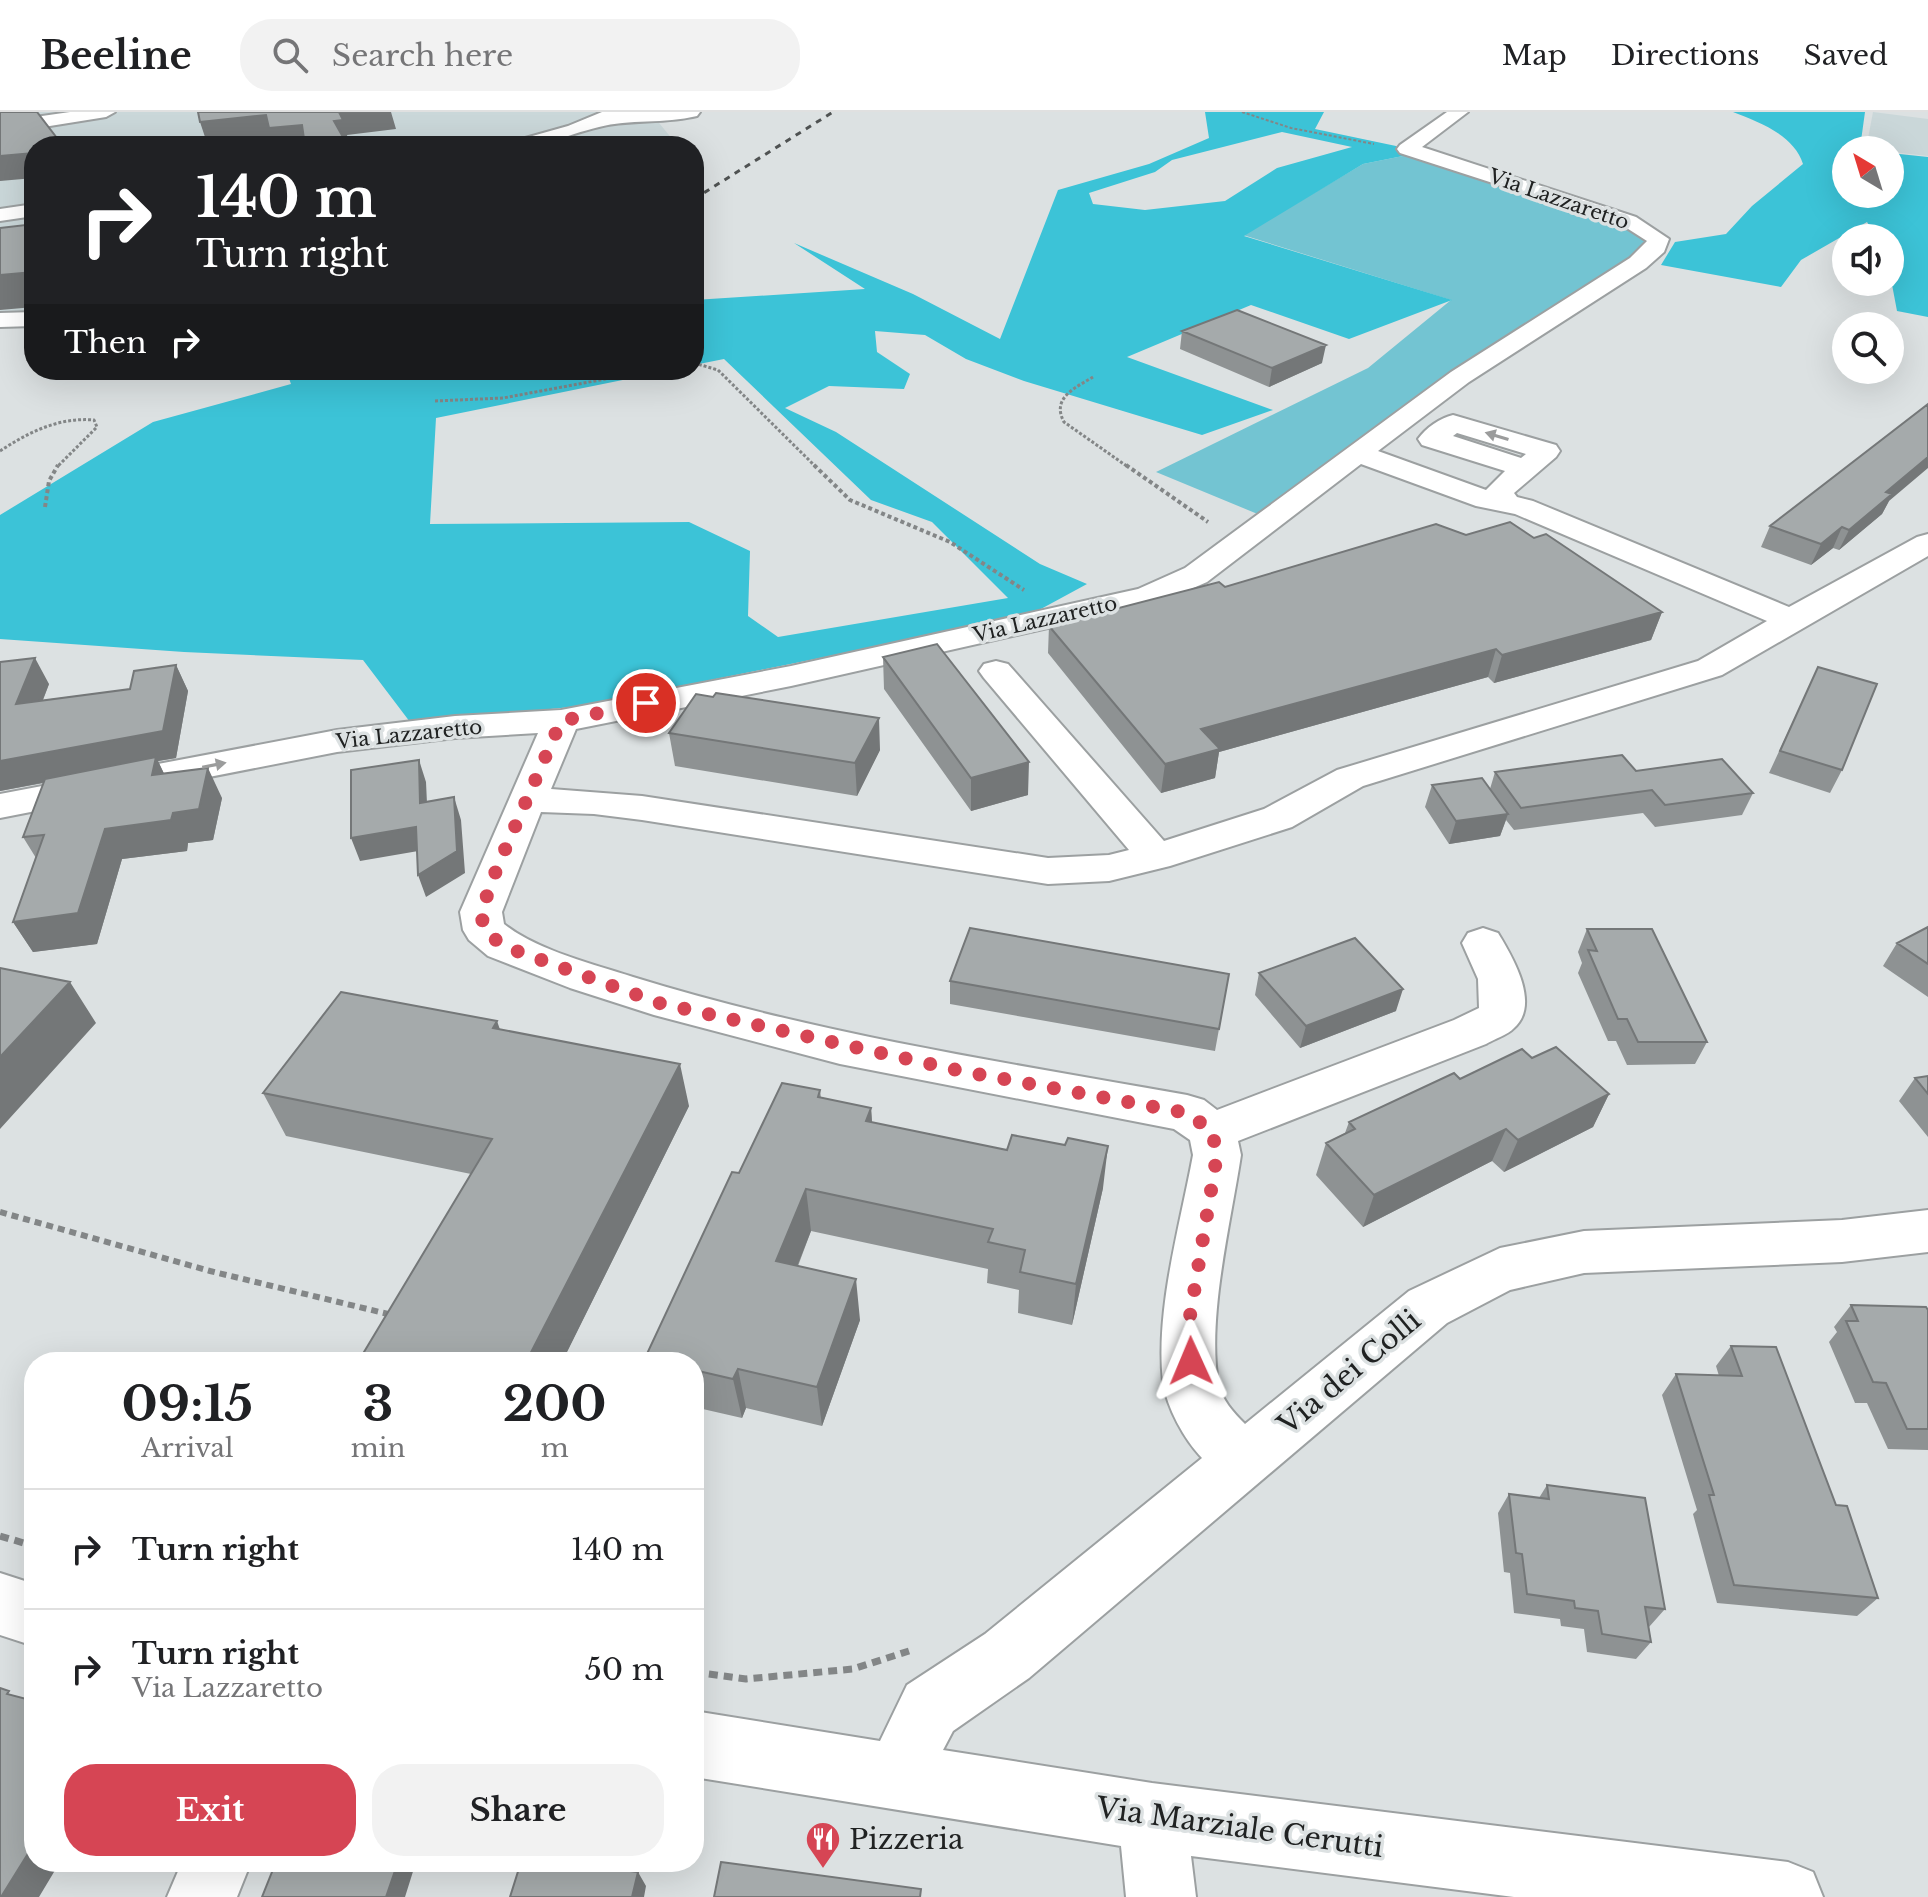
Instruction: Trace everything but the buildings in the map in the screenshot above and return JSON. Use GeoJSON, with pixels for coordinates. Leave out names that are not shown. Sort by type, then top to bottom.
{"type":"FeatureCollection","features":[{"type":"Feature","properties":{"kind":"street"},"geometry":{"type":"LineString","coordinates":[[0,128],[106,112]]}},
{"type":"Feature","properties":{"kind":"street"},"geometry":{"type":"LineString","coordinates":[[554,136],[618,112]]}},
{"type":"Feature","properties":{"kind":"street"},"geometry":{"type":"LineString","coordinates":[[599,121],[668,117],[691,112]]}},
{"type":"Feature","properties":{"kind":"street"},"geometry":{"type":"LineString","coordinates":[[1407,149],[1459,112]]}},
{"type":"Feature","properties":{"kind":"street"},"geometry":{"type":"LineString","coordinates":[[544,136],[575,130]]}},
{"type":"Feature","properties":{"kind":"street","name":"Via Lazzaretto"},"geometry":{"type":"LineString","coordinates":[[0,806],[337,741],[455,727],[561,721],[791,676],[1148,596],[1196,575],[1460,377],[1638,263],[1656,247],[1658,239],[1629,221],[1407,149]]}},
{"type":"Feature","properties":{"kind":"street"},"geometry":{"type":"LineString","coordinates":[[0,214],[24,210]]}},
{"type":"Feature","properties":{"kind":"street"},"geometry":{"type":"LineString","coordinates":[[0,320],[24,319]]}},
{"type":"Feature","properties":{"kind":"street"},"geometry":{"type":"LineString","coordinates":[[1359,454],[1486,500],[1506,502],[1791,619]]}},
{"type":"Feature","properties":{"kind":"street"},"geometry":{"type":"LineString","coordinates":[[1506,502],[1499,496],[1500,490],[1525,468]]}},
{"type":"Feature","properties":{"kind":"street"},"geometry":{"type":"LineString","coordinates":[[527,800],[594,802],[642,808],[1048,871],[1109,868],[1156,857],[1278,818],[1350,778],[1710,668],[1928,543]]}},
{"type":"Feature","properties":{"kind":"street"},"geometry":{"type":"LineString","coordinates":[[996,671],[1156,857]]}},
{"type":"Feature","properties":{"kind":"street"},"geometry":{"type":"LineString","coordinates":[[561,721],[481,912],[484,930],[503,946],[659,1003],[974,1073],[1187,1113],[1212,1131],[1217,1155],[1190,1316],[1191,1384],[1207,1424],[1242,1461]]}},
{"type":"Feature","properties":{"kind":"street"},"geometry":{"type":"LineString","coordinates":[[1212,1131],[1470,1032],[1499,1017],[1504,996],[1496,967],[1483,943]]}},
{"type":"Feature","properties":{"kind":"street","name":"Via dei Colli"},"geometry":{"type":"LineString","coordinates":[[901,1778],[913,1741],[930,1708],[1007,1656],[1428,1307],[1500,1270],[1584,1252],[1842,1241],[1928,1231]]}},
{"type":"Feature","properties":{"kind":"street"},"geometry":{"type":"LineString","coordinates":[[0,1604],[24,1612]]}},
{"type":"Feature","properties":{"kind":"street","name":"Via Marziale Cerutti"},"geometry":{"type":"LineString","coordinates":[[704,1746],[1152,1817],[1788,1897]]}},
{"type":"Feature","properties":{"kind":"street"},"geometry":{"type":"LineString","coordinates":[[1152,1817],[1161,1897]]}},
{"type":"Feature","properties":{"kind":"street"},"geometry":{"type":"LineString","coordinates":[[202,1897],[213,1872]]}},
{"type":"Feature","properties":{"kind":"path"},"geometry":{"type":"LineString","coordinates":[[1242,112],[1268,123],[1320,136],[1407,149]]}},
{"type":"Feature","properties":{"kind":"path"},"geometry":{"type":"LineString","coordinates":[[704,364],[718,370],[850,500],[950,542],[995,568],[1059,616]]}},
{"type":"Feature","properties":{"kind":"path"},"geometry":{"type":"LineString","coordinates":[[1093,377],[1063,395],[1057,405],[1058,414],[1064,422],[1239,543]]}},
{"type":"Feature","properties":{"kind":"path"},"geometry":{"type":"LineString","coordinates":[[435,401],[503,398],[600,380]]}},
{"type":"Feature","properties":{"kind":"path"},"geometry":{"type":"LineString","coordinates":[[0,451],[50,426],[72,420],[94,420],[97,427],[58,462],[46,485],[45,507]]}},
{"type":"Feature","properties":{"kind":"path"},"geometry":{"type":"LineString","coordinates":[[0,1212],[210,1271],[388,1314]]}},
{"type":"Feature","properties":{"kind":"path"},"geometry":{"type":"LineString","coordinates":[[0,1536],[24,1543]]}},
{"type":"Feature","properties":{"kind":"path"},"geometry":{"type":"LineString","coordinates":[[704,1673],[746,1679],[853,1669],[923,1647]]}},
{"type":"Feature","properties":{"kind":"shaded area"},"geometry":{"type":"Polygon","coordinates":[[[0,112],[650,112],[670,136],[24,136],[24,320],[0,321],[0,112]]]}},
{"type":"Feature","properties":{"kind":"shaded area"},"geometry":{"type":"Polygon","coordinates":[[[1205,112],[1324,112],[1315,129],[1396,146],[1408,155],[1363,164],[1244,236],[1452,300],[1349,339],[1251,305],[1127,357],[1273,410],[1202,435],[1024,381],[966,359],[925,335],[875,331],[877,352],[910,374],[904,389],[829,386],[785,408],[836,432],[1040,564],[1087,584],[1028,616],[582,706],[410,722],[363,660],[0,639],[0,515],[153,422],[291,384],[290,380],[623,380],[436,418],[430,524],[689,522],[750,551],[748,616],[778,637],[1008,598],[932,522],[871,500],[724,359],[704,363],[704,299],[865,289],[794,243],[913,294],[1000,339],[1058,190],[1149,164],[1209,138],[1205,112]],[[1282,132],[1172,160],[1155,172],[1089,193],[1093,204],[1145,210],[1225,201],[1277,168],[1352,147],[1282,132]]]}},
{"type":"Feature","properties":{"kind":"shaded area"},"geometry":{"type":"Polygon","coordinates":[[[1733,112],[1865,112],[1862,136],[1832,136],[1832,208],[1904,208],[1904,154],[1928,157],[1928,317],[1897,311],[1894,296],[1904,296],[1904,224],[1832,224],[1832,242],[1801,260],[1781,287],[1661,265],[1675,242],[1726,234],[1752,206],[1803,164],[1784,137],[1733,112]]]}},
{"type":"Feature","properties":{"kind":"shaded area"},"geometry":{"type":"Polygon","coordinates":[[[1873,112],[1928,119],[1928,156],[1904,153],[1904,136],[1868,136],[1873,112]]]}},
{"type":"Feature","properties":{"kind":"shaded area"},"geometry":{"type":"Polygon","coordinates":[[[1408,155],[1531,192],[1642,234],[1646,245],[1638,263],[1260,515],[1156,472],[1368,368],[1451,300],[1243,235],[1363,164],[1408,155]]]}},
{"type":"Feature","properties":{"kind":"railway"},"geometry":{"type":"LineString","coordinates":[[704,193],[833,112]]}},
{"type":"Feature","properties":{"kind":"place","name":"Pizzeria"},"geometry":{"type":"Point","coordinates":[823,1870]}},
{"type":"Feature","properties":{"kind":"route"},"geometry":{"type":"LineString","coordinates":[[646,703],[561,721],[497,868],[481,912],[484,930],[503,946],[659,1003],[961,1071],[1187,1113],[1212,1131],[1217,1155],[1190,1316],[1191,1361]]}}]}
